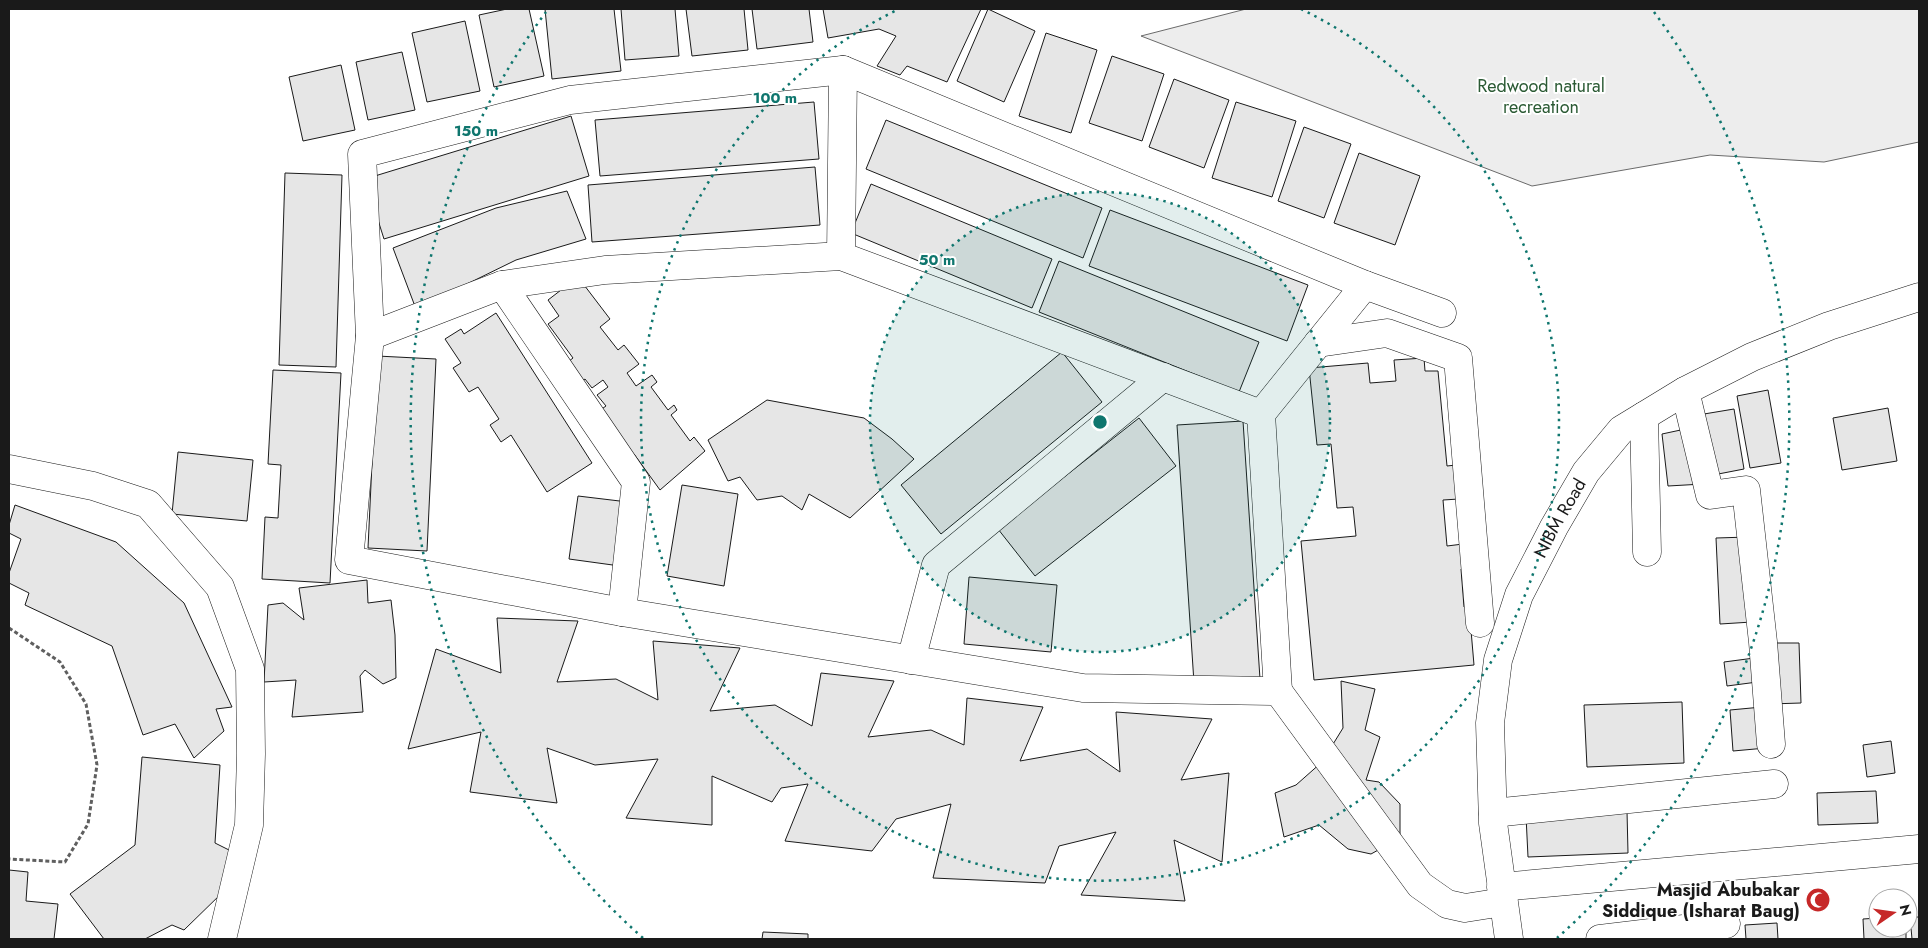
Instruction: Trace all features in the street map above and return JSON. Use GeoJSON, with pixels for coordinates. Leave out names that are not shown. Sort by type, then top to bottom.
{"type":"FeatureCollection","features":[{"type":"Feature","properties":{"kind":"street"},"geometry":{"type":"LineString","coordinates":[[841,256],[843,70]]}},
{"type":"Feature","properties":{"kind":"street"},"geometry":{"type":"LineString","coordinates":[[1278,691],[1083,688],[622,612],[349,560],[370,336],[362,154],[570,100],[843,70],[1365,285],[1442,313]]}},
{"type":"Feature","properties":{"kind":"street"},"geometry":{"type":"LineString","coordinates":[[370,336],[502,285],[606,270],[841,256],[1261,414]]}},
{"type":"Feature","properties":{"kind":"street"},"geometry":{"type":"LineString","coordinates":[[502,285],[636,482],[622,612]]}},
{"type":"Feature","properties":{"kind":"street"},"geometry":{"type":"LineString","coordinates":[[1365,285],[1261,414],[1278,691],[1420,885],[1447,904],[1465,908],[1502,895],[1919,849]]}},
{"type":"Feature","properties":{"kind":"street","name":"NIBM Road"},"geometry":{"type":"LineString","coordinates":[[1509,939],[1493,813],[1490,724],[1498,660],[1519,595],[1554,527],[1586,472],[1621,430],[1685,391],[1752,357],[1821,329],[1919,297]]}},
{"type":"Feature","properties":{"kind":"street"},"geometry":{"type":"LineString","coordinates":[[1318,343],[1387,333],[1458,358],[1480,623]]}},
{"type":"Feature","properties":{"kind":"street"},"geometry":{"type":"LineString","coordinates":[[911,660],[936,565],[1163,377]]}},
{"type":"Feature","properties":{"kind":"street"},"geometry":{"type":"LineString","coordinates":[[1685,391],[1710,495],[1746,490],[1764,642],[1771,744]]}},
{"type":"Feature","properties":{"kind":"street"},"geometry":{"type":"LineString","coordinates":[[1644,416],[1647,552]]}},
{"type":"Feature","properties":{"kind":"street"},"geometry":{"type":"LineString","coordinates":[[9,469],[93,486],[148,504],[220,587],[250,669],[251,754],[248,825],[222,939]]}},
{"type":"Feature","properties":{"kind":"street"},"geometry":{"type":"LineString","coordinates":[[1493,813],[1774,784]]}},
{"type":"Feature","properties":{"kind":"street"},"geometry":{"type":"LineString","coordinates":[[1600,939],[1726,924]]}},
{"type":"Feature","properties":{"kind":"path"},"geometry":{"type":"LineString","coordinates":[[9,628],[60,662],[86,704],[97,765],[88,824],[64,862],[9,859]]}},
{"type":"Feature","properties":{"kind":"shaded area","name":"Redwood natural recreation"},"geometry":{"type":"Polygon","coordinates":[[[1246,9],[1919,9],[1919,142],[1824,162],[1710,155],[1532,186],[1141,36],[1246,9]]]}},
{"type":"Feature","properties":{"kind":"building"},"geometry":{"type":"Polygon","coordinates":[[[507,9],[529,9],[544,76],[494,87],[479,15],[507,9]]]}},
{"type":"Feature","properties":{"kind":"building"},"geometry":{"type":"Polygon","coordinates":[[[545,9],[614,9],[621,71],[552,79],[545,9]]]}},
{"type":"Feature","properties":{"kind":"building"},"geometry":{"type":"Polygon","coordinates":[[[621,9],[675,9],[679,56],[625,60],[621,9]]]}},
{"type":"Feature","properties":{"kind":"building"},"geometry":{"type":"Polygon","coordinates":[[[686,9],[744,9],[748,50],[692,56],[686,9]]]}},
{"type":"Feature","properties":{"kind":"building"},"geometry":{"type":"Polygon","coordinates":[[[752,9],[809,9],[813,42],[757,49],[752,9]]]}},
{"type":"Feature","properties":{"kind":"building"},"geometry":{"type":"Polygon","coordinates":[[[823,9],[981,9],[947,82],[907,66],[900,75],[877,66],[896,36],[879,29],[828,38],[823,9]]]}},
{"type":"Feature","properties":{"kind":"building"},"geometry":{"type":"Polygon","coordinates":[[[988,9],[1035,31],[1004,102],[957,81],[988,9]]]}},
{"type":"Feature","properties":{"kind":"building"},"geometry":{"type":"Polygon","coordinates":[[[465,21],[480,91],[427,102],[412,33],[465,21]]]}},
{"type":"Feature","properties":{"kind":"building"},"geometry":{"type":"Polygon","coordinates":[[[1046,33],[1097,50],[1071,133],[1019,116],[1046,33]]]}},
{"type":"Feature","properties":{"kind":"building"},"geometry":{"type":"Polygon","coordinates":[[[402,52],[415,110],[368,120],[356,62],[402,52]]]}},
{"type":"Feature","properties":{"kind":"building"},"geometry":{"type":"Polygon","coordinates":[[[1112,56],[1164,74],[1142,141],[1089,123],[1112,56]]]}},
{"type":"Feature","properties":{"kind":"building"},"geometry":{"type":"Polygon","coordinates":[[[341,65],[355,130],[303,141],[289,77],[341,65]]]}},
{"type":"Feature","properties":{"kind":"building"},"geometry":{"type":"Polygon","coordinates":[[[1174,79],[1229,100],[1204,168],[1149,147],[1174,79]]]}},
{"type":"Feature","properties":{"kind":"building"},"geometry":{"type":"Polygon","coordinates":[[[814,102],[819,159],[600,176],[595,120],[814,102]]]}},
{"type":"Feature","properties":{"kind":"building"},"geometry":{"type":"Polygon","coordinates":[[[1236,102],[1296,121],[1272,197],[1212,178],[1236,102]]]}},
{"type":"Feature","properties":{"kind":"building"},"geometry":{"type":"Polygon","coordinates":[[[571,116],[589,176],[384,239],[365,179],[571,116]]]}},
{"type":"Feature","properties":{"kind":"building"},"geometry":{"type":"Polygon","coordinates":[[[886,120],[1102,208],[1083,258],[866,169],[886,120]]]}},
{"type":"Feature","properties":{"kind":"building"},"geometry":{"type":"Polygon","coordinates":[[[1304,127],[1351,144],[1324,218],[1278,201],[1304,127]]]}},
{"type":"Feature","properties":{"kind":"building"},"geometry":{"type":"Polygon","coordinates":[[[1359,153],[1420,176],[1395,245],[1334,223],[1359,153]]]}},
{"type":"Feature","properties":{"kind":"building"},"geometry":{"type":"Polygon","coordinates":[[[815,167],[820,225],[592,242],[588,185],[815,167]]]}},
{"type":"Feature","properties":{"kind":"building"},"geometry":{"type":"Polygon","coordinates":[[[285,173],[342,175],[336,367],[279,365],[285,173]]]}},
{"type":"Feature","properties":{"kind":"building"},"geometry":{"type":"Polygon","coordinates":[[[871,184],[1052,259],[1032,308],[851,233],[871,184]]]}},
{"type":"Feature","properties":{"kind":"building"},"geometry":{"type":"Polygon","coordinates":[[[567,191],[586,239],[516,260],[416,309],[393,248],[496,208],[567,191]]]}},
{"type":"Feature","properties":{"kind":"building"},"geometry":{"type":"Polygon","coordinates":[[[1110,210],[1308,285],[1287,341],[1089,266],[1110,210]]]}},
{"type":"Feature","properties":{"kind":"building"},"geometry":{"type":"Polygon","coordinates":[[[1059,261],[1259,342],[1239,392],[1039,312],[1059,261]]]}},
{"type":"Feature","properties":{"kind":"building"},"geometry":{"type":"Polygon","coordinates":[[[578,277],[610,319],[600,327],[618,350],[624,345],[639,364],[627,373],[636,386],[652,375],[657,382],[651,387],[668,410],[674,405],[677,410],[671,415],[690,441],[694,437],[705,451],[660,490],[634,454],[626,460],[593,415],[606,406],[597,395],[608,387],[603,380],[592,388],[585,379],[578,384],[564,365],[573,358],[548,324],[559,316],[548,300],[578,277]]]}},
{"type":"Feature","properties":{"kind":"building"},"geometry":{"type":"Polygon","coordinates":[[[496,313],[592,463],[547,492],[511,435],[501,442],[490,425],[499,419],[478,387],[469,392],[453,368],[461,363],[445,339],[461,329],[464,334],[496,313]]]}},
{"type":"Feature","properties":{"kind":"building"},"geometry":{"type":"Polygon","coordinates":[[[1062,352],[1102,402],[941,534],[901,485],[1062,352]]]}},
{"type":"Feature","properties":{"kind":"building"},"geometry":{"type":"Polygon","coordinates":[[[377,356],[436,359],[427,551],[368,548],[377,356]]]}},
{"type":"Feature","properties":{"kind":"building"},"geometry":{"type":"Polygon","coordinates":[[[1424,358],[1425,371],[1438,371],[1447,466],[1456,465],[1459,499],[1443,500],[1447,546],[1463,544],[1466,569],[1461,569],[1464,607],[1469,607],[1474,665],[1314,680],[1301,541],[1356,536],[1353,507],[1337,508],[1331,444],[1317,445],[1309,368],[1368,363],[1370,383],[1396,381],[1394,360],[1424,358]]]}},
{"type":"Feature","properties":{"kind":"building"},"geometry":{"type":"Polygon","coordinates":[[[273,370],[341,373],[330,583],[262,579],[265,517],[278,518],[281,465],[268,464],[273,370]]]}},
{"type":"Feature","properties":{"kind":"building"},"geometry":{"type":"Polygon","coordinates":[[[1768,390],[1781,463],[1750,468],[1737,396],[1768,390]]]}},
{"type":"Feature","properties":{"kind":"building"},"geometry":{"type":"Polygon","coordinates":[[[767,400],[864,418],[892,439],[914,459],[850,518],[809,494],[802,510],[782,496],[757,500],[740,477],[728,481],[708,440],[767,400]]]}},
{"type":"Feature","properties":{"kind":"building"},"geometry":{"type":"Polygon","coordinates":[[[1888,408],[1897,461],[1842,470],[1833,418],[1888,408]]]}},
{"type":"Feature","properties":{"kind":"building"},"geometry":{"type":"Polygon","coordinates":[[[1734,409],[1744,469],[1708,476],[1698,415],[1734,409]]]}},
{"type":"Feature","properties":{"kind":"building"},"geometry":{"type":"Polygon","coordinates":[[[1139,418],[1176,466],[1035,576],[998,529],[1139,418]]]}},
{"type":"Feature","properties":{"kind":"building"},"geometry":{"type":"Polygon","coordinates":[[[1243,421],[1260,679],[1194,683],[1177,425],[1243,421]]]}},
{"type":"Feature","properties":{"kind":"building"},"geometry":{"type":"Polygon","coordinates":[[[1690,428],[1703,484],[1668,486],[1662,434],[1690,428]]]}},
{"type":"Feature","properties":{"kind":"building"},"geometry":{"type":"Polygon","coordinates":[[[178,452],[253,460],[247,521],[172,514],[178,452]]]}},
{"type":"Feature","properties":{"kind":"building"},"geometry":{"type":"Polygon","coordinates":[[[682,485],[738,494],[724,586],[667,576],[682,485]]]}},
{"type":"Feature","properties":{"kind":"building"},"geometry":{"type":"Polygon","coordinates":[[[578,496],[628,502],[620,566],[569,559],[578,496]]]}},
{"type":"Feature","properties":{"kind":"building"},"geometry":{"type":"Polygon","coordinates":[[[15,505],[116,542],[184,603],[232,707],[216,709],[224,731],[194,758],[175,724],[143,735],[112,646],[25,605],[29,593],[9,583],[9,573],[21,539],[9,533],[9,525],[15,505]]]}},
{"type":"Feature","properties":{"kind":"building"},"geometry":{"type":"Polygon","coordinates":[[[1748,537],[1752,622],[1720,624],[1716,538],[1748,537]]]}},
{"type":"Feature","properties":{"kind":"building"},"geometry":{"type":"Polygon","coordinates":[[[969,577],[1057,585],[1051,652],[964,644],[969,577]]]}},
{"type":"Feature","properties":{"kind":"building"},"geometry":{"type":"Polygon","coordinates":[[[367,580],[368,603],[391,600],[395,635],[396,678],[383,684],[365,670],[360,676],[363,712],[292,717],[296,680],[264,682],[268,605],[283,603],[304,620],[299,588],[367,580]]]}},
{"type":"Feature","properties":{"kind":"building"},"geometry":{"type":"Polygon","coordinates":[[[497,618],[578,621],[557,682],[616,679],[658,700],[653,641],[740,648],[710,711],[775,705],[812,726],[821,673],[894,681],[868,737],[931,730],[964,745],[967,698],[1043,707],[1020,761],[1087,749],[1120,772],[1116,712],[1212,719],[1181,780],[1229,773],[1222,862],[1174,840],[1185,901],[1081,895],[1116,832],[1059,846],[1045,883],[933,878],[951,804],[896,819],[872,851],[785,841],[808,784],[781,788],[772,802],[712,776],[712,825],[626,818],[658,759],[595,765],[547,748],[557,803],[470,792],[481,732],[408,749],[436,649],[501,673],[497,618]]]}},
{"type":"Feature","properties":{"kind":"building"},"geometry":{"type":"Polygon","coordinates":[[[1768,643],[1799,643],[1801,703],[1770,704],[1768,643]]]}},
{"type":"Feature","properties":{"kind":"building"},"geometry":{"type":"Polygon","coordinates":[[[1762,657],[1765,681],[1727,686],[1724,662],[1762,657]]]}},
{"type":"Feature","properties":{"kind":"building"},"geometry":{"type":"Polygon","coordinates":[[[1341,681],[1375,689],[1365,730],[1380,737],[1366,780],[1379,782],[1400,804],[1400,838],[1371,854],[1348,849],[1319,825],[1284,837],[1275,793],[1296,785],[1322,762],[1343,728],[1341,681]]]}},
{"type":"Feature","properties":{"kind":"building"},"geometry":{"type":"Polygon","coordinates":[[[1682,702],[1684,763],[1587,767],[1584,705],[1682,702]]]}},
{"type":"Feature","properties":{"kind":"building"},"geometry":{"type":"Polygon","coordinates":[[[1762,707],[1766,748],[1733,751],[1730,710],[1762,707]]]}},
{"type":"Feature","properties":{"kind":"building"},"geometry":{"type":"Polygon","coordinates":[[[1891,741],[1895,773],[1867,777],[1863,745],[1891,741]]]}},
{"type":"Feature","properties":{"kind":"building"},"geometry":{"type":"Polygon","coordinates":[[[142,757],[220,765],[215,843],[229,850],[224,891],[184,930],[172,925],[145,939],[104,939],[70,894],[135,845],[142,757]]]}},
{"type":"Feature","properties":{"kind":"building"},"geometry":{"type":"Polygon","coordinates":[[[1876,791],[1878,823],[1818,825],[1817,793],[1876,791]]]}},
{"type":"Feature","properties":{"kind":"building"},"geometry":{"type":"Polygon","coordinates":[[[1627,811],[1628,853],[1528,857],[1526,816],[1627,811]]]}},
{"type":"Feature","properties":{"kind":"building"},"geometry":{"type":"Polygon","coordinates":[[[9,870],[28,872],[26,901],[58,904],[54,939],[9,939],[9,870]]]}},
{"type":"Feature","properties":{"kind":"building"},"geometry":{"type":"Polygon","coordinates":[[[1919,917],[1919,939],[1912,939],[1918,938],[1919,917]]]}},
{"type":"Feature","properties":{"kind":"building"},"geometry":{"type":"Polygon","coordinates":[[[1863,919],[1868,919],[1868,938],[1906,939],[1864,939],[1863,919]]]}},
{"type":"Feature","properties":{"kind":"building"},"geometry":{"type":"Polygon","coordinates":[[[1777,923],[1778,939],[1746,939],[1745,925],[1777,923]]]}},
{"type":"Feature","properties":{"kind":"building"},"geometry":{"type":"Polygon","coordinates":[[[763,932],[808,934],[808,939],[762,939],[763,932]]]}},
{"type":"Feature","properties":{"kind":"place","name":"Masjid Abubakar Siddique (Isharat Baug)"},"geometry":{"type":"Point","coordinates":[1818,900]}}]}
